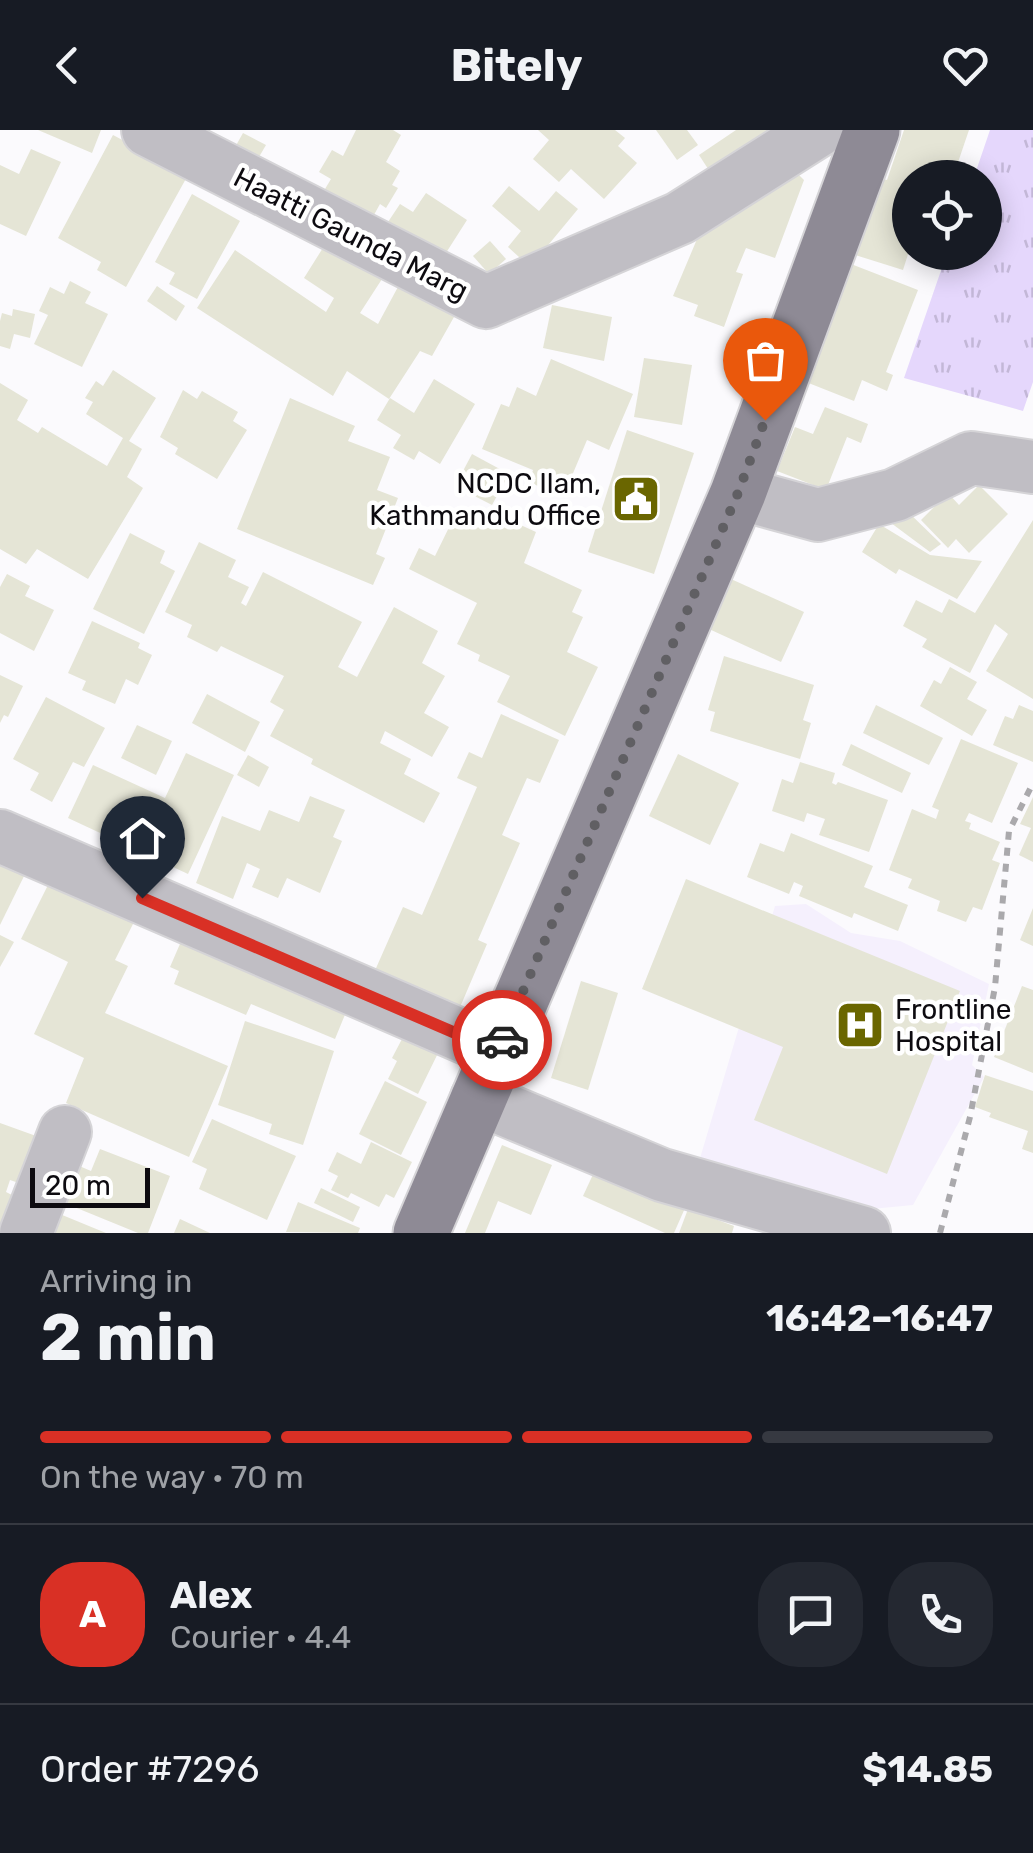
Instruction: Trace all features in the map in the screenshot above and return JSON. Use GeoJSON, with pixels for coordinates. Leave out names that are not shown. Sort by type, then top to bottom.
{"type":"FeatureCollection","features":[{"type":"Feature","properties":{"kind":"main road"},"geometry":{"type":"LineString","coordinates":[[421,1233],[738,493],[872,130]]}},
{"type":"Feature","properties":{"kind":"street","name":"Haatti Gaunda Marg"},"geometry":{"type":"LineString","coordinates":[[148,130],[486,302],[680,218],[819,130]]}},
{"type":"Feature","properties":{"kind":"street"},"geometry":{"type":"LineString","coordinates":[[738,493],[818,515],[895,495],[971,458],[1033,467]]}},
{"type":"Feature","properties":{"kind":"street"},"geometry":{"type":"LineString","coordinates":[[0,836],[487,1074],[662,1175],[864,1233]]}},
{"type":"Feature","properties":{"kind":"street"},"geometry":{"type":"LineString","coordinates":[[26,1233],[65,1132]]}},
{"type":"Feature","properties":{"kind":"path"},"geometry":{"type":"LineString","coordinates":[[940,1233],[970,1116],[995,987],[1010,831],[1033,784]]}},
{"type":"Feature","properties":{"kind":"shaded area","name":"Frontline Hospital"},"geometry":{"type":"Polygon","coordinates":[[[806,904],[851,933],[900,941],[989,984],[972,1065],[984,1077],[913,1205],[861,1210],[698,1165],[775,906],[806,904]]]}},
{"type":"Feature","properties":{"kind":"green space"},"geometry":{"type":"Polygon","coordinates":[[[990,130],[1033,130],[1033,382],[1023,411],[904,378],[941,270],[1002,270],[1002,160],[980,160],[990,130]]]}},
{"type":"Feature","properties":{"kind":"building"},"geometry":{"type":"Polygon","coordinates":[[[38,130],[101,130],[92,153],[38,130]]]}},
{"type":"Feature","properties":{"kind":"building"},"geometry":{"type":"Polygon","coordinates":[[[356,130],[393,130],[401,135],[386,162],[400,171],[392,185],[398,188],[386,208],[380,204],[370,222],[322,194],[331,179],[319,172],[332,150],[343,156],[356,130]]]}},
{"type":"Feature","properties":{"kind":"building"},"geometry":{"type":"Polygon","coordinates":[[[538,130],[615,130],[625,138],[618,146],[637,163],[604,199],[571,169],[559,182],[533,159],[549,140],[538,130]]]}},
{"type":"Feature","properties":{"kind":"building"},"geometry":{"type":"Polygon","coordinates":[[[656,130],[687,130],[698,145],[677,160],[656,130]]]}},
{"type":"Feature","properties":{"kind":"building"},"geometry":{"type":"Polygon","coordinates":[[[736,130],[770,130],[714,178],[699,155],[736,130]]]}},
{"type":"Feature","properties":{"kind":"building"},"geometry":{"type":"Polygon","coordinates":[[[904,130],[969,130],[959,160],[894,160],[904,130]]]}},
{"type":"Feature","properties":{"kind":"building"},"geometry":{"type":"Polygon","coordinates":[[[243,133],[266,145],[256,162],[234,149],[243,133]]]}},
{"type":"Feature","properties":{"kind":"building"},"geometry":{"type":"Polygon","coordinates":[[[113,135],[188,175],[126,287],[97,270],[101,262],[58,238],[113,135]]]}},
{"type":"Feature","properties":{"kind":"building"},"geometry":{"type":"Polygon","coordinates":[[[31,149],[61,162],[26,236],[0,224],[0,165],[19,174],[31,149]]]}},
{"type":"Feature","properties":{"kind":"building"},"geometry":{"type":"Polygon","coordinates":[[[892,165],[892,267],[852,254],[876,177],[887,180],[892,165]]]}},
{"type":"Feature","properties":{"kind":"building"},"geometry":{"type":"Polygon","coordinates":[[[792,168],[804,180],[775,258],[746,248],[736,272],[743,274],[724,327],[694,316],[698,305],[673,296],[700,232],[792,168]]]}},
{"type":"Feature","properties":{"kind":"building"},"geometry":{"type":"Polygon","coordinates":[[[509,186],[539,211],[556,191],[578,209],[530,267],[508,247],[521,231],[492,206],[509,186]]]}},
{"type":"Feature","properties":{"kind":"building"},"geometry":{"type":"Polygon","coordinates":[[[426,193],[467,220],[437,267],[382,231],[400,204],[413,212],[426,193]]]}},
{"type":"Feature","properties":{"kind":"building"},"geometry":{"type":"Polygon","coordinates":[[[192,194],[240,221],[197,299],[169,284],[175,273],[155,262],[192,194]]]}},
{"type":"Feature","properties":{"kind":"building"},"geometry":{"type":"Polygon","coordinates":[[[490,241],[506,259],[489,274],[473,256],[490,241]]]}},
{"type":"Feature","properties":{"kind":"building"},"geometry":{"type":"Polygon","coordinates":[[[326,243],[382,279],[360,313],[378,324],[399,285],[454,317],[432,356],[420,351],[389,399],[347,371],[333,396],[197,308],[235,250],[326,312],[334,298],[304,278],[326,243]]]}},
{"type":"Feature","properties":{"kind":"building"},"geometry":{"type":"Polygon","coordinates":[[[851,264],[918,290],[886,372],[893,375],[887,391],[862,380],[854,401],[806,382],[851,264]]]}},
{"type":"Feature","properties":{"kind":"building"},"geometry":{"type":"Polygon","coordinates":[[[70,281],[91,292],[85,303],[108,314],[82,367],[34,344],[48,315],[39,311],[50,287],[64,294],[70,281]]]}},
{"type":"Feature","properties":{"kind":"building"},"geometry":{"type":"Polygon","coordinates":[[[157,286],[185,306],[176,321],[147,301],[157,286]]]}},
{"type":"Feature","properties":{"kind":"building"},"geometry":{"type":"Polygon","coordinates":[[[552,305],[612,317],[604,361],[543,348],[552,305]]]}},
{"type":"Feature","properties":{"kind":"building"},"geometry":{"type":"Polygon","coordinates":[[[13,309],[35,314],[30,338],[14,334],[10,349],[0,346],[0,321],[2,313],[12,316],[13,309]]]}},
{"type":"Feature","properties":{"kind":"building"},"geometry":{"type":"Polygon","coordinates":[[[644,358],[692,365],[682,425],[634,417],[644,358]]]}},
{"type":"Feature","properties":{"kind":"building"},"geometry":{"type":"Polygon","coordinates":[[[551,359],[633,394],[609,450],[587,440],[563,497],[529,482],[533,470],[482,449],[501,404],[509,407],[517,387],[536,396],[551,359]]]}},
{"type":"Feature","properties":{"kind":"building"},"geometry":{"type":"Polygon","coordinates":[[[113,370],[156,398],[129,441],[142,449],[127,477],[143,488],[88,579],[37,549],[26,564],[0,549],[0,383],[28,400],[17,420],[38,433],[42,427],[107,466],[123,438],[86,414],[93,402],[85,398],[96,381],[103,386],[113,370]]]}},
{"type":"Feature","properties":{"kind":"building"},"geometry":{"type":"Polygon","coordinates":[[[434,379],[475,404],[440,464],[419,451],[414,460],[393,448],[401,435],[377,420],[390,398],[414,413],[434,379]]]}},
{"type":"Feature","properties":{"kind":"building"},"geometry":{"type":"Polygon","coordinates":[[[183,390],[197,399],[202,391],[238,412],[233,421],[247,430],[217,479],[175,454],[178,448],[160,437],[183,390]]]}},
{"type":"Feature","properties":{"kind":"building"},"geometry":{"type":"Polygon","coordinates":[[[290,398],[355,426],[348,441],[390,457],[377,490],[398,498],[376,554],[385,558],[373,585],[237,529],[290,398]]]}},
{"type":"Feature","properties":{"kind":"building"},"geometry":{"type":"Polygon","coordinates":[[[825,407],[868,424],[861,443],[847,437],[826,490],[777,471],[795,427],[813,434],[825,407]]]}},
{"type":"Feature","properties":{"kind":"building"},"geometry":{"type":"Polygon","coordinates":[[[627,430],[694,453],[654,574],[588,552],[627,430]]]}},
{"type":"Feature","properties":{"kind":"building"},"geometry":{"type":"Polygon","coordinates":[[[472,454],[509,474],[492,505],[455,486],[472,454]]]}},
{"type":"Feature","properties":{"kind":"building"},"geometry":{"type":"Polygon","coordinates":[[[979,485],[1008,514],[969,553],[956,539],[948,548],[921,520],[948,493],[959,505],[979,485]]]}},
{"type":"Feature","properties":{"kind":"building"},"geometry":{"type":"Polygon","coordinates":[[[479,506],[536,532],[524,563],[582,590],[572,612],[583,617],[567,652],[598,667],[565,736],[497,702],[510,676],[478,661],[480,655],[457,644],[477,603],[409,569],[419,548],[435,556],[458,509],[475,516],[479,506]]]}},
{"type":"Feature","properties":{"kind":"building"},"geometry":{"type":"Polygon","coordinates":[[[905,509],[941,544],[930,552],[891,523],[905,509]]]}},
{"type":"Feature","properties":{"kind":"building"},"geometry":{"type":"Polygon","coordinates":[[[1033,520],[1033,699],[986,671],[1008,634],[995,624],[970,673],[922,647],[927,639],[903,626],[916,600],[942,613],[949,599],[975,613],[1033,520]]]}},
{"type":"Feature","properties":{"kind":"building"},"geometry":{"type":"Polygon","coordinates":[[[879,524],[930,555],[982,561],[957,599],[899,569],[896,574],[862,552],[879,524]]]}},
{"type":"Feature","properties":{"kind":"building"},"geometry":{"type":"Polygon","coordinates":[[[130,533],[165,551],[160,563],[175,571],[144,634],[93,609],[130,533]]]}},
{"type":"Feature","properties":{"kind":"building"},"geometry":{"type":"Polygon","coordinates":[[[199,542],[236,560],[228,577],[249,587],[241,603],[246,606],[263,572],[362,622],[338,667],[357,677],[394,607],[438,631],[422,663],[445,676],[424,713],[449,727],[432,757],[385,731],[380,743],[411,759],[404,774],[440,793],[424,823],[311,764],[313,759],[270,736],[284,710],[270,702],[284,676],[221,646],[217,652],[187,637],[192,625],[165,612],[199,542]]]}},
{"type":"Feature","properties":{"kind":"building"},"geometry":{"type":"Polygon","coordinates":[[[7,574],[30,586],[25,596],[54,610],[34,651],[0,633],[0,587],[7,574]]]}},
{"type":"Feature","properties":{"kind":"building"},"geometry":{"type":"Polygon","coordinates":[[[731,579],[804,612],[781,662],[709,629],[731,579]]]}},
{"type":"Feature","properties":{"kind":"building"},"geometry":{"type":"Polygon","coordinates":[[[92,621],[140,643],[138,648],[152,655],[138,685],[126,679],[115,704],[82,690],[86,681],[68,673],[92,621]]]}},
{"type":"Feature","properties":{"kind":"building"},"geometry":{"type":"Polygon","coordinates":[[[724,656],[814,685],[803,720],[811,723],[800,759],[710,731],[715,712],[708,710],[724,656]]]}},
{"type":"Feature","properties":{"kind":"building"},"geometry":{"type":"Polygon","coordinates":[[[950,667],[977,682],[967,699],[987,710],[972,736],[920,706],[934,680],[941,684],[950,667]]]}},
{"type":"Feature","properties":{"kind":"building"},"geometry":{"type":"Polygon","coordinates":[[[0,675],[23,686],[8,717],[4,715],[0,723],[0,675]]]}},
{"type":"Feature","properties":{"kind":"building"},"geometry":{"type":"Polygon","coordinates":[[[207,694],[260,722],[245,752],[192,723],[207,694]]]}},
{"type":"Feature","properties":{"kind":"building"},"geometry":{"type":"Polygon","coordinates":[[[46,697],[105,728],[84,767],[73,762],[52,802],[30,790],[39,773],[13,759],[46,697]]]}},
{"type":"Feature","properties":{"kind":"building"},"geometry":{"type":"Polygon","coordinates":[[[876,705],[943,738],[929,765],[863,733],[876,705]]]}},
{"type":"Feature","properties":{"kind":"building"},"geometry":{"type":"Polygon","coordinates":[[[1019,705],[1033,711],[1033,762],[993,745],[1005,716],[1013,719],[1019,705]]]}},
{"type":"Feature","properties":{"kind":"building"},"geometry":{"type":"Polygon","coordinates":[[[501,714],[559,740],[540,783],[527,778],[502,835],[520,843],[478,940],[487,944],[458,1012],[373,975],[403,907],[422,915],[477,787],[457,778],[469,752],[482,758],[501,714]]]}},
{"type":"Feature","properties":{"kind":"building"},"geometry":{"type":"Polygon","coordinates":[[[137,725],[172,741],[156,775],[121,758],[137,725]]]}},
{"type":"Feature","properties":{"kind":"building"},"geometry":{"type":"Polygon","coordinates":[[[961,739],[1018,763],[992,823],[969,813],[965,821],[971,823],[969,829],[1000,842],[992,860],[1000,863],[982,910],[973,907],[966,922],[937,911],[940,901],[908,888],[912,879],[889,870],[912,809],[936,819],[939,810],[932,807],[961,739]]]}},
{"type":"Feature","properties":{"kind":"building"},"geometry":{"type":"Polygon","coordinates":[[[851,744],[911,773],[902,793],[842,765],[851,744]]]}},
{"type":"Feature","properties":{"kind":"building"},"geometry":{"type":"Polygon","coordinates":[[[186,753],[234,775],[188,874],[68,818],[93,765],[165,798],[186,753]]]}},
{"type":"Feature","properties":{"kind":"building"},"geometry":{"type":"Polygon","coordinates":[[[678,754],[739,783],[710,845],[649,816],[678,754]]]}},
{"type":"Feature","properties":{"kind":"building"},"geometry":{"type":"Polygon","coordinates":[[[248,755],[269,767],[259,787],[237,775],[248,755]]]}},
{"type":"Feature","properties":{"kind":"building"},"geometry":{"type":"Polygon","coordinates":[[[800,762],[835,773],[832,783],[836,785],[838,782],[888,800],[869,852],[819,835],[825,819],[807,813],[804,822],[772,811],[782,779],[793,783],[800,762]]]}},
{"type":"Feature","properties":{"kind":"building"},"geometry":{"type":"Polygon","coordinates":[[[310,796],[345,810],[333,837],[342,841],[320,893],[287,878],[278,898],[252,887],[260,869],[247,863],[233,899],[196,883],[222,816],[260,831],[269,810],[299,822],[310,796]]]}},
{"type":"Feature","properties":{"kind":"building"},"geometry":{"type":"Polygon","coordinates":[[[1033,797],[1033,862],[1019,855],[1031,828],[1020,824],[1033,797]]]}},
{"type":"Feature","properties":{"kind":"building"},"geometry":{"type":"Polygon","coordinates":[[[791,833],[873,866],[864,887],[908,905],[898,931],[854,913],[852,918],[799,896],[803,886],[794,882],[789,894],[747,877],[760,843],[784,852],[791,833]]]}},
{"type":"Feature","properties":{"kind":"building"},"geometry":{"type":"Polygon","coordinates":[[[0,855],[28,868],[0,925],[0,855]]]}},
{"type":"Feature","properties":{"kind":"building","name":"Frontline Hospital"},"geometry":{"type":"Polygon","coordinates":[[[686,879],[960,991],[887,1174],[754,1120],[783,1047],[642,989],[686,879]]]}},
{"type":"Feature","properties":{"kind":"building"},"geometry":{"type":"Polygon","coordinates":[[[49,883],[96,907],[105,888],[142,906],[115,960],[128,966],[105,1013],[228,1066],[189,1157],[66,1103],[84,1058],[34,1034],[68,962],[21,939],[49,883]]]}},
{"type":"Feature","properties":{"kind":"building"},"geometry":{"type":"Polygon","coordinates":[[[1033,908],[1033,946],[1020,940],[1033,908]]]}},
{"type":"Feature","properties":{"kind":"building"},"geometry":{"type":"Polygon","coordinates":[[[186,930],[351,1000],[335,1039],[251,1004],[246,1015],[174,984],[179,971],[170,967],[186,930]]]}},
{"type":"Feature","properties":{"kind":"building"},"geometry":{"type":"Polygon","coordinates":[[[0,935],[14,942],[0,967],[0,935]]]}},
{"type":"Feature","properties":{"kind":"building"},"geometry":{"type":"Polygon","coordinates":[[[581,981],[618,993],[588,1090],[551,1078],[581,981]]]}},
{"type":"Feature","properties":{"kind":"building"},"geometry":{"type":"Polygon","coordinates":[[[1022,986],[1033,990],[1033,1073],[994,1057],[1022,986]]]}},
{"type":"Feature","properties":{"kind":"building"},"geometry":{"type":"Polygon","coordinates":[[[245,1021],[334,1051],[303,1145],[269,1134],[272,1124],[218,1105],[245,1021]]]}},
{"type":"Feature","properties":{"kind":"building"},"geometry":{"type":"Polygon","coordinates":[[[402,1039],[442,1045],[418,1094],[388,1079],[397,1061],[392,1058],[402,1039]]]}},
{"type":"Feature","properties":{"kind":"building"},"geometry":{"type":"Polygon","coordinates":[[[985,1075],[1033,1091],[1033,1153],[1022,1149],[1028,1131],[989,1117],[991,1113],[975,1107],[985,1075]]]}},
{"type":"Feature","properties":{"kind":"building"},"geometry":{"type":"Polygon","coordinates":[[[385,1081],[427,1102],[401,1155],[359,1134],[385,1081]]]}},
{"type":"Feature","properties":{"kind":"building"},"geometry":{"type":"Polygon","coordinates":[[[212,1119],[296,1156],[267,1220],[199,1189],[207,1169],[192,1162],[212,1119]]]}},
{"type":"Feature","properties":{"kind":"building"},"geometry":{"type":"Polygon","coordinates":[[[0,1123],[50,1141],[33,1188],[10,1180],[6,1192],[12,1195],[0,1224],[0,1123]]]}},
{"type":"Feature","properties":{"kind":"building"},"geometry":{"type":"Polygon","coordinates":[[[371,1142],[412,1162],[394,1198],[386,1194],[379,1207],[351,1193],[348,1198],[331,1190],[338,1176],[328,1171],[337,1152],[361,1164],[371,1142]]]}},
{"type":"Feature","properties":{"kind":"building"},"geometry":{"type":"Polygon","coordinates":[[[502,1145],[552,1165],[531,1215],[498,1201],[485,1233],[465,1233],[502,1145]]]}},
{"type":"Feature","properties":{"kind":"building"},"geometry":{"type":"Polygon","coordinates":[[[100,1149],[170,1176],[148,1233],[138,1233],[62,1202],[77,1165],[91,1171],[100,1149]]]}},
{"type":"Feature","properties":{"kind":"building"},"geometry":{"type":"Polygon","coordinates":[[[596,1168],[685,1208],[674,1233],[665,1233],[583,1196],[596,1168]]]}},
{"type":"Feature","properties":{"kind":"building"},"geometry":{"type":"Polygon","coordinates":[[[321,1188],[360,1207],[353,1222],[314,1203],[321,1188]]]}},
{"type":"Feature","properties":{"kind":"building"},"geometry":{"type":"Polygon","coordinates":[[[298,1202],[360,1228],[358,1233],[286,1232],[298,1202]]]}},
{"type":"Feature","properties":{"kind":"building"},"geometry":{"type":"Polygon","coordinates":[[[688,1209],[734,1226],[732,1233],[679,1233],[688,1209]]]}},
{"type":"Feature","properties":{"kind":"building"},"geometry":{"type":"Polygon","coordinates":[[[50,1210],[106,1233],[42,1233],[50,1210]]]}},
{"type":"Feature","properties":{"kind":"building"},"geometry":{"type":"Polygon","coordinates":[[[180,1219],[210,1233],[174,1233],[180,1219]]]}},
{"type":"Feature","properties":{"kind":"way so far"},"geometry":{"type":"LineString","coordinates":[[502,1040],[738,493],[765,420]]}},
{"type":"Feature","properties":{"kind":"place","name":"NCDC Ilam, Kathmandu Office"},"geometry":{"type":"Point","coordinates":[636,499]}},
{"type":"Feature","properties":{"kind":"place","name":"Frontline Hospital"},"geometry":{"type":"Point","coordinates":[860,1025]}},
{"type":"Feature","properties":{"kind":"route"},"geometry":{"type":"LineString","coordinates":[[142,898],[497,1051],[502,1040]]}}]}
